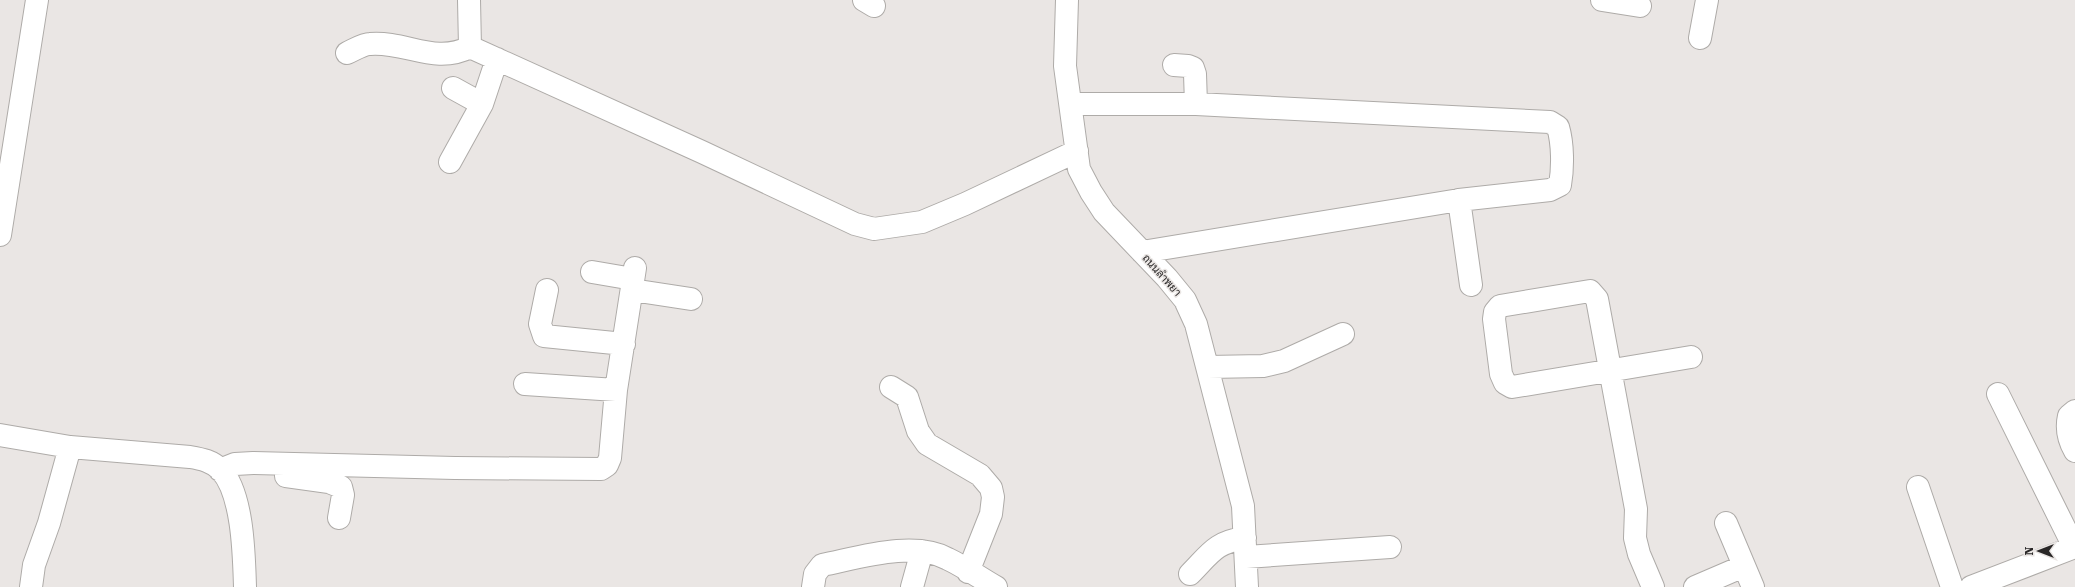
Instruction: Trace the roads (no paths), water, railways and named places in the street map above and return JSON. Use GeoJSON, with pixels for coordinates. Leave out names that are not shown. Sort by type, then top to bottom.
{"type":"FeatureCollection","features":[{"type":"Feature","properties":{"kind":"street"},"geometry":{"type":"LineString","coordinates":[[0,235],[37,0]]}},
{"type":"Feature","properties":{"kind":"street"},"geometry":{"type":"LineString","coordinates":[[469,0],[470,47]]}},
{"type":"Feature","properties":{"kind":"street","name":"ถนนลำพยา"},"geometry":{"type":"LineString","coordinates":[[1067,0],[1065,66],[1079,169],[1104,212],[1167,278],[1185,300],[1196,324],[1243,506],[1247,587]]}},
{"type":"Feature","properties":{"kind":"street"},"geometry":{"type":"LineString","coordinates":[[1602,0],[1640,6]]}},
{"type":"Feature","properties":{"kind":"street"},"geometry":{"type":"LineString","coordinates":[[1700,38],[1707,0]]}},
{"type":"Feature","properties":{"kind":"street"},"geometry":{"type":"LineString","coordinates":[[347,53],[369,44],[386,44],[441,55],[458,53],[470,47]]}},
{"type":"Feature","properties":{"kind":"street"},"geometry":{"type":"LineString","coordinates":[[470,47],[702,152],[855,224],[874,229],[922,222],[965,204],[1077,151]]}},
{"type":"Feature","properties":{"kind":"street"},"geometry":{"type":"LineString","coordinates":[[450,162],[482,104],[497,59]]}},
{"type":"Feature","properties":{"kind":"street"},"geometry":{"type":"LineString","coordinates":[[1174,65],[1193,68],[1195,74],[1196,104]]}},
{"type":"Feature","properties":{"kind":"street"},"geometry":{"type":"LineString","coordinates":[[453,88],[482,104]]}},
{"type":"Feature","properties":{"kind":"street"},"geometry":{"type":"LineString","coordinates":[[1071,104],[1196,104],[1550,122],[1558,127],[1560,136],[1560,185],[1550,190],[1459,200],[1142,252]]}},
{"type":"Feature","properties":{"kind":"street"},"geometry":{"type":"LineString","coordinates":[[1459,200],[1471,285]]}},
{"type":"Feature","properties":{"kind":"street"},"geometry":{"type":"LineString","coordinates":[[592,272],[633,279],[691,299]]}},
{"type":"Feature","properties":{"kind":"street"},"geometry":{"type":"LineString","coordinates":[[220,470],[235,464],[253,462],[455,468],[600,469],[607,465],[610,458],[616,390],[633,279]]}},
{"type":"Feature","properties":{"kind":"street"},"geometry":{"type":"LineString","coordinates":[[546,290],[540,324],[544,336],[624,344]]}},
{"type":"Feature","properties":{"kind":"street"},"geometry":{"type":"LineString","coordinates":[[1654,587],[1639,554],[1635,538],[1636,509],[1611,371],[1597,299],[1590,292],[1500,306],[1495,312],[1494,319],[1501,374],[1505,383],[1512,387],[1611,371],[1692,357]]}},
{"type":"Feature","properties":{"kind":"street"},"geometry":{"type":"LineString","coordinates":[[1208,367],[1263,366],[1284,361],[1343,334]]}},
{"type":"Feature","properties":{"kind":"street"},"geometry":{"type":"LineString","coordinates":[[525,384],[616,390]]}},
{"type":"Feature","properties":{"kind":"street"},"geometry":{"type":"LineString","coordinates":[[891,387],[907,397],[918,431],[927,444],[980,475],[991,488],[993,497],[991,514],[968,572]]}},
{"type":"Feature","properties":{"kind":"street"},"geometry":{"type":"LineString","coordinates":[[1971,587],[2003,581],[2074,547],[1998,394]]}},
{"type":"Feature","properties":{"kind":"street"},"geometry":{"type":"LineString","coordinates":[[2075,411],[2069,416],[2067,425],[2069,440],[2075,450]]}},
{"type":"Feature","properties":{"kind":"street"},"geometry":{"type":"LineString","coordinates":[[0,435],[70,447],[205,459],[220,470],[230,483],[236,502],[245,587]]}},
{"type":"Feature","properties":{"kind":"street"},"geometry":{"type":"LineString","coordinates":[[31,587],[34,565],[49,523],[70,447]]}},
{"type":"Feature","properties":{"kind":"street"},"geometry":{"type":"LineString","coordinates":[[253,462],[257,472],[270,475],[309,478],[329,482],[341,487],[343,495],[339,518]]}},
{"type":"Feature","properties":{"kind":"street"},"geometry":{"type":"LineString","coordinates":[[1918,487],[1952,587]]}},
{"type":"Feature","properties":{"kind":"street"},"geometry":{"type":"LineString","coordinates":[[1726,523],[1753,587]]}},
{"type":"Feature","properties":{"kind":"street"},"geometry":{"type":"LineString","coordinates":[[1190,574],[1218,545],[1229,540],[1245,548],[1390,547]]}},
{"type":"Feature","properties":{"kind":"street"},"geometry":{"type":"LineString","coordinates":[[812,587],[815,574],[822,565],[900,551],[922,551],[947,558],[968,572],[996,587]]}},
{"type":"Feature","properties":{"kind":"street"},"geometry":{"type":"LineString","coordinates":[[912,587],[922,551]]}},
{"type":"Feature","properties":{"kind":"street"},"geometry":{"type":"LineString","coordinates":[[1695,587],[1744,566]]}}]}
